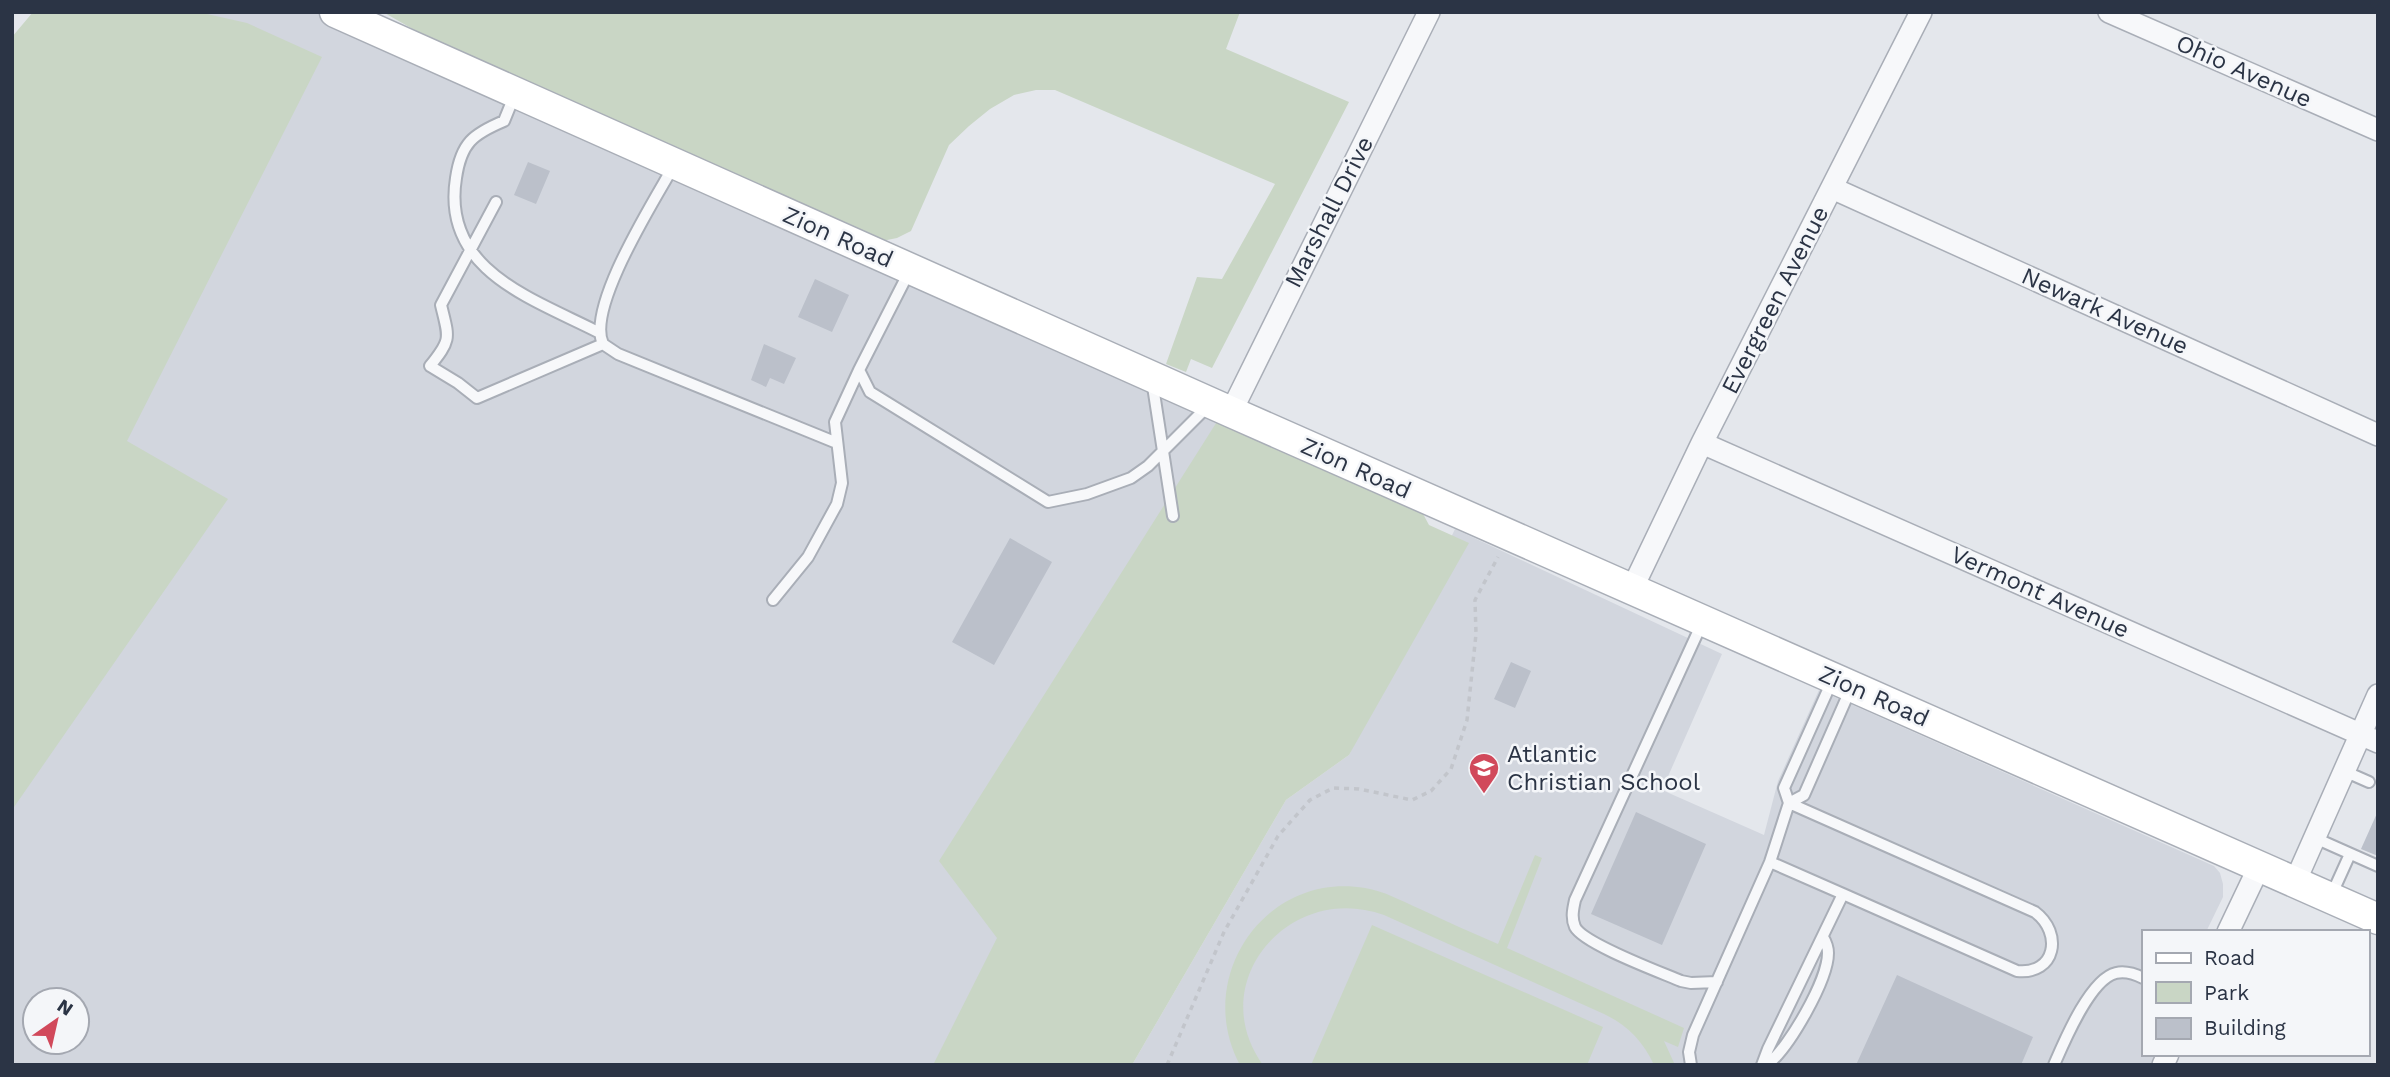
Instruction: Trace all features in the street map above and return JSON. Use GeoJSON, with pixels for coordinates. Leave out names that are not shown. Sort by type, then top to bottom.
{"type":"FeatureCollection","features":[{"type":"Feature","properties":{"kind":"street","name":"Zion Road"},"geometry":{"type":"LineString","coordinates":[[335,12],[910,270],[2378,919]]}},
{"type":"Feature","properties":{"kind":"street","name":"Marshall Drive"},"geometry":{"type":"LineString","coordinates":[[1221,408],[1429,12]]}},
{"type":"Feature","properties":{"kind":"street","name":"Evergreen Avenue"},"geometry":{"type":"LineString","coordinates":[[1632,589],[1702,443],[1921,12]]}},
{"type":"Feature","properties":{"kind":"street","name":"Ohio Avenue"},"geometry":{"type":"LineString","coordinates":[[2109,12],[2378,130]]}},
{"type":"Feature","properties":{"kind":"street","name":"Newark Avenue"},"geometry":{"type":"LineString","coordinates":[[1832,188],[2378,435]]}},
{"type":"Feature","properties":{"kind":"street","name":"Vermont Avenue"},"geometry":{"type":"LineString","coordinates":[[1702,443],[2369,738]]}},
{"type":"Feature","properties":{"kind":"street"},"geometry":{"type":"LineString","coordinates":[[2295,882],[2344,771],[2369,738],[2378,695]]}},
{"type":"Feature","properties":{"kind":"street"},"geometry":{"type":"LineString","coordinates":[[2229,930],[2259,867]]}},
{"type":"Feature","properties":{"kind":"lane"},"geometry":{"type":"LineString","coordinates":[[515,93],[504,121],[473,136],[459,162],[454,200],[461,237],[481,264],[506,285],[601,338],[618,354],[837,443]]}},
{"type":"Feature","properties":{"kind":"lane"},"geometry":{"type":"LineString","coordinates":[[601,338],[602,308],[612,284],[674,164]]}},
{"type":"Feature","properties":{"kind":"lane"},"geometry":{"type":"LineString","coordinates":[[496,202],[441,305],[447,342],[430,366],[477,398],[601,338]]}},
{"type":"Feature","properties":{"kind":"lane"},"geometry":{"type":"LineString","coordinates":[[773,600],[808,557],[836,504],[842,483],[835,422],[910,270]]}},
{"type":"Feature","properties":{"kind":"lane"},"geometry":{"type":"LineString","coordinates":[[859,370],[870,392],[1048,502],[1087,494],[1131,478],[1163,450],[1221,408]]}},
{"type":"Feature","properties":{"kind":"lane"},"geometry":{"type":"LineString","coordinates":[[1152,377],[1173,516]]}},
{"type":"Feature","properties":{"kind":"lane"},"geometry":{"type":"LineString","coordinates":[[1704,621],[1576,900],[1572,918],[1577,931],[1594,942],[1681,981],[1717,982]]}},
{"type":"Feature","properties":{"kind":"lane"},"geometry":{"type":"LineString","coordinates":[[1789,803],[1804,795],[1843,682]]}},
{"type":"Feature","properties":{"kind":"lane"},"geometry":{"type":"LineString","coordinates":[[1691,1065],[1689,1048],[1770,862],[1789,803],[1784,788],[1843,682]]}},
{"type":"Feature","properties":{"kind":"lane"},"geometry":{"type":"LineString","coordinates":[[2344,771],[2368,782]]}},
{"type":"Feature","properties":{"kind":"lane"},"geometry":{"type":"LineString","coordinates":[[1770,862],[2017,971],[2038,967],[2052,950],[2050,928],[2035,912],[1789,803]]}},
{"type":"Feature","properties":{"kind":"lane"},"geometry":{"type":"LineString","coordinates":[[2315,838],[2378,866]]}},
{"type":"Feature","properties":{"kind":"lane"},"geometry":{"type":"LineString","coordinates":[[2329,898],[2350,854]]}},
{"type":"Feature","properties":{"kind":"lane"},"geometry":{"type":"LineString","coordinates":[[1765,1065],[1768,1049],[1843,894]]}},
{"type":"Feature","properties":{"kind":"lane"},"geometry":{"type":"LineString","coordinates":[[1765,1065],[1780,1053],[1798,1028],[1813,996],[1828,956],[1823,937]]}},
{"type":"Feature","properties":{"kind":"lane"},"geometry":{"type":"LineString","coordinates":[[2054,1065],[2069,1031],[2103,980],[2123,972],[2142,978]]}},
{"type":"Feature","properties":{"kind":"path"},"geometry":{"type":"LineString","coordinates":[[1167,1065],[1224,932],[1278,836],[1310,800],[1334,788],[1359,789],[1412,800],[1431,791],[1451,769],[1467,720],[1476,634],[1475,600],[1500,554]]}},
{"type":"Feature","properties":{"kind":"shaded area"},"geometry":{"type":"Polygon","coordinates":[[[81,12],[331,12],[1284,449],[984,1065],[12,1065],[12,150],[81,12]]]}},
{"type":"Feature","properties":{"kind":"shaded area","name":"Atlantic Christian School"},"geometry":{"type":"Polygon","coordinates":[[[1455,529],[1722,654],[1662,790],[1764,835],[1778,781],[1819,690],[2214,866],[2220,873],[2223,897],[2207,930],[2142,930],[2142,1056],[2154,1056],[2150,1065],[1132,1065],[1286,800],[1349,755],[1455,529]]]}},
{"type":"Feature","properties":{"kind":"green space"},"geometry":{"type":"Polygon","coordinates":[[[33,12],[198,12],[247,23],[322,57],[127,441],[228,499],[12,810],[12,37],[33,12]]]}},
{"type":"Feature","properties":{"kind":"green space"},"geometry":{"type":"Polygon","coordinates":[[[383,12],[1240,12],[1226,49],[1349,102],[1212,368],[1191,359],[1186,372],[1166,364],[1197,277],[1222,279],[1275,184],[1055,90],[1036,90],[1014,95],[990,109],[949,145],[911,231],[882,241],[472,58],[383,12]]]}},
{"type":"Feature","properties":{"kind":"green space"},"geometry":{"type":"Polygon","coordinates":[[[1218,420],[1422,512],[1429,525],[1469,543],[1349,755],[1286,800],[1132,1065],[933,1065],[997,938],[939,861],[1218,420]]]}},
{"type":"Feature","properties":{"kind":"green space"},"geometry":{"type":"Polygon","coordinates":[[[1535,855],[1542,858],[1507,948],[1684,1028],[1678,1047],[1664,1041],[1675,1065],[1654,1065],[1645,1048],[1633,1035],[1604,1014],[1384,915],[1349,908],[1317,912],[1289,926],[1266,946],[1250,972],[1243,1002],[1247,1033],[1263,1065],[1240,1065],[1228,1032],[1226,998],[1233,966],[1247,938],[1269,914],[1297,896],[1329,887],[1365,888],[1379,891],[1498,944],[1535,855]]]}},
{"type":"Feature","properties":{"kind":"green space"},"geometry":{"type":"Polygon","coordinates":[[[1372,925],[1603,1027],[1587,1065],[1311,1065],[1372,925]]]}},
{"type":"Feature","properties":{"kind":"building"},"geometry":{"type":"Polygon","coordinates":[[[528,162],[550,171],[536,204],[514,195],[528,162]]]}},
{"type":"Feature","properties":{"kind":"building"},"geometry":{"type":"Polygon","coordinates":[[[815,279],[849,295],[832,332],[798,317],[815,279]]]}},
{"type":"Feature","properties":{"kind":"building"},"geometry":{"type":"Polygon","coordinates":[[[764,344],[796,358],[784,384],[770,378],[766,387],[751,380],[764,344]]]}},
{"type":"Feature","properties":{"kind":"building"},"geometry":{"type":"Polygon","coordinates":[[[1010,538],[1052,562],[994,665],[952,642],[1010,538]]]}},
{"type":"Feature","properties":{"kind":"building"},"geometry":{"type":"Polygon","coordinates":[[[1511,662],[1531,671],[1515,708],[1494,699],[1511,662]]]}},
{"type":"Feature","properties":{"kind":"building"},"geometry":{"type":"Polygon","coordinates":[[[2378,811],[2378,856],[2361,849],[2378,811]]]}},
{"type":"Feature","properties":{"kind":"building"},"geometry":{"type":"Polygon","coordinates":[[[1636,812],[1706,844],[1662,945],[1591,914],[1636,812]]]}},
{"type":"Feature","properties":{"kind":"building"},"geometry":{"type":"Polygon","coordinates":[[[1897,975],[2033,1037],[2021,1065],[1856,1065],[1897,975]]]}},
{"type":"Feature","properties":{"kind":"place","name":"Atlantic Christian School"},"geometry":{"type":"Point","coordinates":[1484,795]}}]}
